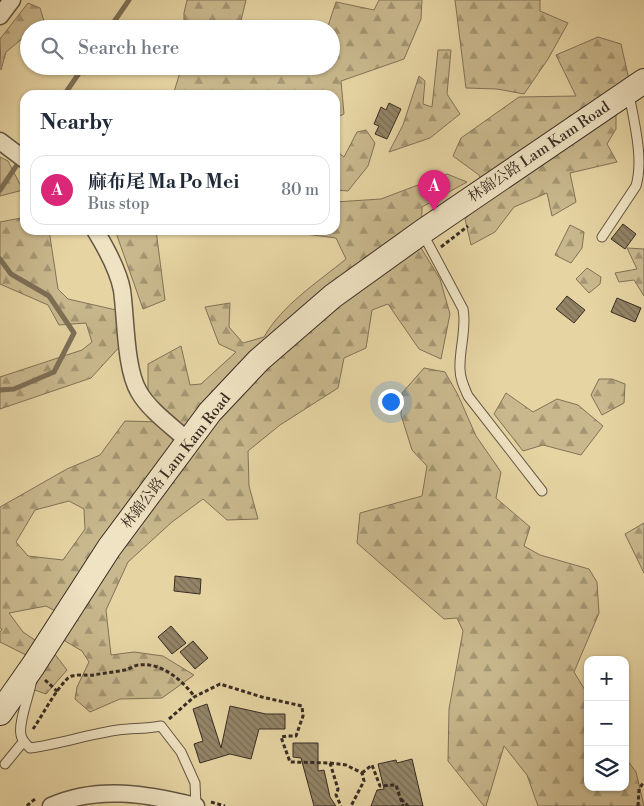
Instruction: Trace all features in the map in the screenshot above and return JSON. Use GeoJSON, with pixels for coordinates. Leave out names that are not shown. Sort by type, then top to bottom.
{"type":"FeatureCollection","features":[{"type":"Feature","properties":{"kind":"main road","name":"林錦公路 Lam Kam Road"},"geometry":{"type":"LineString","coordinates":[[0,713],[39,670],[109,548],[210,412],[258,360],[333,296],[427,241],[636,86]]}},
{"type":"Feature","properties":{"kind":"street"},"geometry":{"type":"LineString","coordinates":[[0,16],[12,0]]}},
{"type":"Feature","properties":{"kind":"street"},"geometry":{"type":"LineString","coordinates":[[2,143],[20,156]]}},
{"type":"Feature","properties":{"kind":"street"},"geometry":{"type":"LineString","coordinates":[[98,235],[116,269],[122,288],[131,368],[138,392],[145,401],[188,441]]}},
{"type":"Feature","properties":{"kind":"street"},"geometry":{"type":"LineString","coordinates":[[51,806],[81,795],[111,793],[141,794],[196,806]]}},
{"type":"Feature","properties":{"kind":"lane"},"geometry":{"type":"LineString","coordinates":[[602,237],[640,177],[641,156],[636,86]]}},
{"type":"Feature","properties":{"kind":"lane"},"geometry":{"type":"LineString","coordinates":[[427,241],[463,309],[464,320],[460,369],[462,382],[468,396],[542,491]]}},
{"type":"Feature","properties":{"kind":"lane"},"geometry":{"type":"LineString","coordinates":[[39,670],[30,691],[20,727],[20,735],[23,742],[30,748],[119,730],[146,729],[161,726],[180,752],[195,783],[196,806]]}},
{"type":"Feature","properties":{"kind":"lane"},"geometry":{"type":"LineString","coordinates":[[5,764],[23,742]]}},
{"type":"Feature","properties":{"kind":"path"},"geometry":{"type":"LineString","coordinates":[[427,241],[441,246],[472,222]]}},
{"type":"Feature","properties":{"kind":"path"},"geometry":{"type":"LineString","coordinates":[[28,726],[31,732],[69,677],[127,670],[139,664],[159,668],[174,676],[182,682],[194,697]]}},
{"type":"Feature","properties":{"kind":"path"},"geometry":{"type":"LineString","coordinates":[[30,691],[39,670]]}},
{"type":"Feature","properties":{"kind":"path"},"geometry":{"type":"LineString","coordinates":[[161,726],[194,697],[220,684],[262,697],[302,706],[303,716],[296,736],[281,737],[290,762],[346,765],[362,773],[364,781],[351,806]]}},
{"type":"Feature","properties":{"kind":"path"},"geometry":{"type":"LineString","coordinates":[[52,687],[58,692]]}},
{"type":"Feature","properties":{"kind":"path"},"geometry":{"type":"LineString","coordinates":[[330,763],[338,789],[336,795],[341,806]]}},
{"type":"Feature","properties":{"kind":"path"},"geometry":{"type":"LineString","coordinates":[[362,773],[372,765],[380,786],[396,785],[403,806]]}},
{"type":"Feature","properties":{"kind":"path"},"geometry":{"type":"LineString","coordinates":[[638,806],[639,789],[644,782]]}},
{"type":"Feature","properties":{"kind":"path"},"geometry":{"type":"LineString","coordinates":[[400,798],[408,806]]}},
{"type":"Feature","properties":{"kind":"green space"},"geometry":{"type":"Polygon","coordinates":[[[187,0],[246,0],[241,20],[184,20],[187,0]]]}},
{"type":"Feature","properties":{"kind":"green space"},"geometry":{"type":"Polygon","coordinates":[[[379,0],[422,0],[421,19],[404,59],[341,81],[344,114],[340,116],[340,90],[175,90],[179,75],[340,75],[340,20],[330,20],[336,2],[374,10],[379,0]]]}},
{"type":"Feature","properties":{"kind":"green space"},"geometry":{"type":"Polygon","coordinates":[[[455,0],[540,0],[540,11],[568,23],[548,59],[524,94],[497,89],[466,88],[455,0]]]}},
{"type":"Feature","properties":{"kind":"green space"},"geometry":{"type":"Polygon","coordinates":[[[28,3],[40,8],[44,20],[20,20],[20,40],[6,52],[1,70],[0,39],[28,3]]]}},
{"type":"Feature","properties":{"kind":"green space"},"geometry":{"type":"Polygon","coordinates":[[[598,37],[621,44],[630,84],[616,111],[616,129],[607,144],[617,162],[570,173],[576,202],[552,216],[547,193],[514,207],[495,232],[471,245],[465,219],[489,196],[479,175],[453,156],[461,138],[519,97],[576,96],[556,55],[598,37]]]}},
{"type":"Feature","properties":{"kind":"green space"},"geometry":{"type":"Polygon","coordinates":[[[438,50],[451,50],[447,94],[460,114],[430,138],[389,152],[403,125],[419,76],[425,81],[423,104],[432,107],[438,50]]]}},
{"type":"Feature","properties":{"kind":"green space"},"geometry":{"type":"Polygon","coordinates":[[[366,130],[375,143],[368,166],[348,191],[340,190],[340,154],[344,157],[357,132],[366,130]]]}},
{"type":"Feature","properties":{"kind":"green space"},"geometry":{"type":"Polygon","coordinates":[[[0,157],[8,161],[20,184],[20,191],[0,196],[0,157]]]}},
{"type":"Feature","properties":{"kind":"green space"},"geometry":{"type":"Polygon","coordinates":[[[447,174],[467,182],[422,207],[421,248],[440,279],[450,314],[441,359],[419,349],[388,304],[372,310],[366,348],[344,358],[338,388],[280,425],[248,451],[249,486],[258,519],[227,520],[203,499],[172,522],[128,562],[106,610],[111,655],[134,652],[163,656],[194,675],[162,698],[120,699],[90,712],[75,699],[77,687],[89,662],[82,651],[65,641],[61,614],[46,606],[9,613],[23,632],[54,653],[67,670],[46,694],[26,687],[32,658],[0,642],[0,632],[2,629],[0,628],[0,507],[67,469],[100,455],[125,421],[161,422],[148,394],[148,364],[181,346],[190,385],[201,384],[236,352],[219,344],[205,307],[230,303],[229,327],[243,343],[264,337],[290,304],[346,259],[336,238],[313,235],[340,235],[340,202],[381,199],[447,174]],[[69,501],[35,510],[16,542],[28,556],[63,560],[85,529],[84,509],[69,501]]]}},
{"type":"Feature","properties":{"kind":"green space"},"geometry":{"type":"Polygon","coordinates":[[[20,218],[20,235],[50,235],[58,289],[68,299],[116,310],[123,343],[91,378],[0,409],[0,377],[82,350],[92,342],[86,323],[59,325],[48,305],[0,284],[0,222],[20,218]]]}},
{"type":"Feature","properties":{"kind":"green space"},"geometry":{"type":"Polygon","coordinates":[[[570,225],[584,232],[582,248],[571,263],[555,255],[570,225]]]}},
{"type":"Feature","properties":{"kind":"green space"},"geometry":{"type":"Polygon","coordinates":[[[117,235],[157,235],[165,300],[143,309],[117,235]]]}},
{"type":"Feature","properties":{"kind":"green space"},"geometry":{"type":"Polygon","coordinates":[[[627,248],[644,249],[644,296],[634,280],[619,282],[615,273],[637,269],[627,248]]]}},
{"type":"Feature","properties":{"kind":"green space"},"geometry":{"type":"Polygon","coordinates":[[[587,268],[601,277],[600,284],[589,293],[576,279],[587,268]]]}},
{"type":"Feature","properties":{"kind":"green space"},"geometry":{"type":"Polygon","coordinates":[[[424,368],[445,372],[458,395],[476,436],[501,472],[496,498],[530,527],[524,546],[540,555],[589,569],[597,582],[599,613],[574,672],[584,688],[584,791],[629,791],[629,762],[636,772],[644,806],[538,806],[527,775],[504,746],[486,806],[484,806],[448,761],[449,709],[463,631],[457,618],[444,619],[357,543],[360,513],[422,496],[427,466],[412,450],[401,415],[402,393],[424,368]]]}},
{"type":"Feature","properties":{"kind":"green space"},"geometry":{"type":"Polygon","coordinates":[[[599,379],[612,379],[625,384],[624,403],[602,415],[591,395],[599,379]]]}},
{"type":"Feature","properties":{"kind":"green space"},"geometry":{"type":"Polygon","coordinates":[[[506,393],[533,412],[557,399],[578,405],[603,426],[581,455],[543,445],[523,451],[494,414],[506,393]]]}},
{"type":"Feature","properties":{"kind":"green space"},"geometry":{"type":"Polygon","coordinates":[[[644,523],[644,573],[625,534],[644,523]]]}},
{"type":"Feature","properties":{"kind":"building"},"geometry":{"type":"Polygon","coordinates":[[[389,103],[401,109],[387,139],[375,134],[379,126],[374,124],[381,107],[386,110],[389,103]]]}},
{"type":"Feature","properties":{"kind":"building"},"geometry":{"type":"Polygon","coordinates":[[[623,224],[636,234],[625,249],[611,239],[623,224]]]}},
{"type":"Feature","properties":{"kind":"building"},"geometry":{"type":"Polygon","coordinates":[[[567,296],[585,310],[574,323],[556,309],[567,296]]]}},
{"type":"Feature","properties":{"kind":"building"},"geometry":{"type":"Polygon","coordinates":[[[617,298],[641,308],[635,322],[611,312],[617,298]]]}},
{"type":"Feature","properties":{"kind":"building"},"geometry":{"type":"Polygon","coordinates":[[[175,576],[201,579],[200,594],[174,591],[175,576]]]}},
{"type":"Feature","properties":{"kind":"building"},"geometry":{"type":"Polygon","coordinates":[[[171,626],[186,643],[172,654],[158,637],[171,626]]]}},
{"type":"Feature","properties":{"kind":"building"},"geometry":{"type":"Polygon","coordinates":[[[193,641],[208,658],[195,669],[180,652],[193,641]]]}},
{"type":"Feature","properties":{"kind":"building"},"geometry":{"type":"Polygon","coordinates":[[[207,704],[221,748],[230,706],[266,714],[285,714],[285,729],[259,729],[251,759],[230,754],[200,763],[194,744],[203,741],[193,709],[207,704]]]}},
{"type":"Feature","properties":{"kind":"building"},"geometry":{"type":"Polygon","coordinates":[[[293,743],[318,743],[318,771],[324,770],[330,797],[336,806],[314,806],[301,758],[293,757],[293,743]]]}},
{"type":"Feature","properties":{"kind":"building"},"geometry":{"type":"Polygon","coordinates":[[[412,759],[423,806],[371,806],[377,790],[384,789],[378,764],[396,760],[397,763],[412,759]]]}},
{"type":"Feature","properties":{"kind":"waterway"},"geometry":{"type":"LineString","coordinates":[[115,20],[129,0]]}},
{"type":"Feature","properties":{"kind":"waterway"},"geometry":{"type":"LineString","coordinates":[[67,90],[78,75]]}},
{"type":"Feature","properties":{"kind":"waterway"},"geometry":{"type":"LineString","coordinates":[[0,190],[20,160]]}},
{"type":"Feature","properties":{"kind":"waterway"},"geometry":{"type":"LineString","coordinates":[[0,259],[11,274],[49,296],[74,333],[54,372],[14,389],[0,390]]}},
{"type":"Feature","properties":{"kind":"place","name":"麻布尾 Ma Po Mei"},"geometry":{"type":"Point","coordinates":[434,211]}}]}
